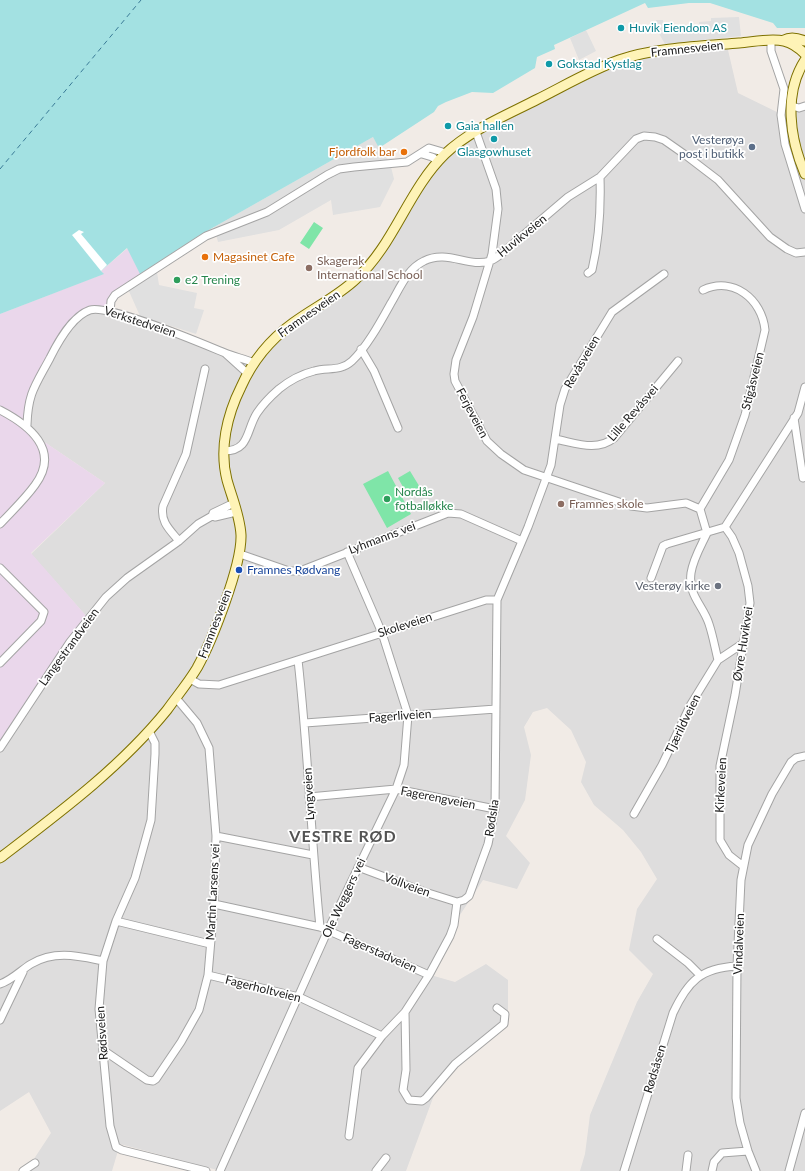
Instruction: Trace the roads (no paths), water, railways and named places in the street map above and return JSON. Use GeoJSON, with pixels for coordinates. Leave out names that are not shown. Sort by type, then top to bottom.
{"type":"FeatureCollection","features":[{"type":"Feature","properties":{"kind":"main road","name":"Framnesveien"},"geometry":{"type":"LineString","coordinates":[[0,858],[115,765],[149,731],[190,679],[212,635],[240,554],[241,539],[234,503],[224,467],[224,451],[228,418],[247,373],[278,336],[288,327],[346,288],[359,277],[381,249],[424,178],[438,161],[476,132],[618,60],[649,53],[782,40],[788,38],[797,38],[805,41]]}},
{"type":"Feature","properties":{"kind":"main road","name":"Framnesveien"},"geometry":{"type":"LineString","coordinates":[[782,40],[798,47],[805,54]]}},
{"type":"Feature","properties":{"kind":"main road"},"geometry":{"type":"LineString","coordinates":[[805,60],[794,86],[792,106],[793,135],[805,174]]}},
{"type":"Feature","properties":{"kind":"main road"},"geometry":{"type":"LineString","coordinates":[[792,106],[805,74]]}},
{"type":"Feature","properties":{"kind":"street"},"geometry":{"type":"LineString","coordinates":[[771,40],[771,51],[784,89],[781,115],[785,144],[805,209]]}},
{"type":"Feature","properties":{"kind":"street"},"geometry":{"type":"LineString","coordinates":[[792,106],[799,108],[805,106]]}},
{"type":"Feature","properties":{"kind":"street","name":"Ferjeveien"},"geometry":{"type":"LineString","coordinates":[[476,132],[496,189],[498,209],[494,242],[489,261],[473,317],[456,360],[454,374],[455,381],[487,441],[512,463],[546,479],[631,506],[647,508],[686,503],[700,509]]}},
{"type":"Feature","properties":{"kind":"street","name":"Huvikveien"},"geometry":{"type":"LineString","coordinates":[[224,451],[234,450],[241,446],[256,415],[265,402],[281,388],[296,378],[315,371],[344,367],[352,361],[382,319],[413,268],[434,257],[446,256],[480,262],[489,261],[500,255],[568,197],[600,177],[636,139],[644,136],[655,137],[684,154],[718,180],[770,237],[787,250],[796,253],[805,252]]}},
{"type":"Feature","properties":{"kind":"street"},"geometry":{"type":"LineString","coordinates":[[110,312],[111,301],[116,295],[206,236],[267,212],[339,169],[354,166],[407,162],[422,154],[429,148],[446,154]]}},
{"type":"Feature","properties":{"kind":"street"},"geometry":{"type":"LineString","coordinates":[[422,154],[432,157],[438,161]]}},
{"type":"Feature","properties":{"kind":"street"},"geometry":{"type":"LineString","coordinates":[[588,273],[592,270],[597,243],[601,202],[600,177]]}},
{"type":"Feature","properties":{"kind":"street","name":"Revåsveien"},"geometry":{"type":"LineString","coordinates":[[546,479],[555,439],[560,404],[565,389],[616,306],[664,274]]}},
{"type":"Feature","properties":{"kind":"street","name":"Stigåsveien"},"geometry":{"type":"LineString","coordinates":[[700,509],[729,460],[745,415],[765,330],[764,319],[750,297],[743,292],[721,286],[712,286],[703,290]]}},
{"type":"Feature","properties":{"kind":"street","name":"Verkstedveien"},"geometry":{"type":"LineString","coordinates":[[27,426],[30,394],[66,331],[85,312],[100,309],[110,312],[177,334],[226,354],[254,363]]}},
{"type":"Feature","properties":{"kind":"street"},"geometry":{"type":"LineString","coordinates":[[361,349],[374,371],[398,428]]}},
{"type":"Feature","properties":{"kind":"street","name":"Verkstedveien"},"geometry":{"type":"LineString","coordinates":[[226,354],[247,373]]}},
{"type":"Feature","properties":{"kind":"street","name":"Lille Revåsvei"},"geometry":{"type":"LineString","coordinates":[[555,439],[593,446],[601,446],[607,443],[614,438],[678,361]]}},
{"type":"Feature","properties":{"kind":"street"},"geometry":{"type":"LineString","coordinates":[[179,541],[165,525],[161,515],[162,506],[186,454],[205,369]]}},
{"type":"Feature","properties":{"kind":"street"},"geometry":{"type":"LineString","coordinates":[[802,478],[799,414],[805,387]]}},
{"type":"Feature","properties":{"kind":"street"},"geometry":{"type":"LineString","coordinates":[[0,410],[27,426],[40,442],[44,456],[43,468],[35,485],[0,524]]}},
{"type":"Feature","properties":{"kind":"street"},"geometry":{"type":"LineString","coordinates":[[650,578],[663,546],[725,527],[799,414]]}},
{"type":"Feature","properties":{"kind":"street"},"geometry":{"type":"LineString","coordinates":[[497,600],[546,479]]}},
{"type":"Feature","properties":{"kind":"street","name":"Langestrandveien"},"geometry":{"type":"LineString","coordinates":[[0,748],[61,655],[93,613],[123,581],[179,541],[212,516],[213,513],[234,503]]}},
{"type":"Feature","properties":{"kind":"street"},"geometry":{"type":"LineString","coordinates":[[700,509],[707,533]]}},
{"type":"Feature","properties":{"kind":"street","name":"Langestrandveien"},"geometry":{"type":"LineString","coordinates":[[212,516],[215,517],[236,512]]}},
{"type":"Feature","properties":{"kind":"street","name":"Lyhmanns vei"},"geometry":{"type":"LineString","coordinates":[[240,554],[295,572],[448,513],[461,514],[522,541]]}},
{"type":"Feature","properties":{"kind":"street","name":"Øvre Huvikvei"},"geometry":{"type":"LineString","coordinates":[[725,527],[732,537],[739,554],[748,586],[750,603],[749,616],[742,644],[735,695]]}},
{"type":"Feature","properties":{"kind":"street","name":"Øvre Huvikvei"},"geometry":{"type":"LineString","coordinates":[[707,533],[693,564],[691,575],[692,587],[694,598],[703,609],[709,624],[718,660]]}},
{"type":"Feature","properties":{"kind":"street","name":"Ole Weggers vei"},"geometry":{"type":"LineString","coordinates":[[220,1171],[300,996],[328,930],[396,789],[404,765],[408,715],[382,633],[347,552]]}},
{"type":"Feature","properties":{"kind":"street"},"geometry":{"type":"LineString","coordinates":[[0,568],[44,612],[41,621],[0,663]]}},
{"type":"Feature","properties":{"kind":"street","name":"Skoleveien"},"geometry":{"type":"LineString","coordinates":[[190,679],[199,684],[219,685],[486,600],[497,600]]}},
{"type":"Feature","properties":{"kind":"street","name":"Rødslia"},"geometry":{"type":"LineString","coordinates":[[457,902],[469,896],[488,844],[495,808],[497,600]]}},
{"type":"Feature","properties":{"kind":"street","name":"Tjærildveien"},"geometry":{"type":"LineString","coordinates":[[634,814],[662,765],[691,704],[718,660],[742,644]]}},
{"type":"Feature","properties":{"kind":"street","name":"Lyngveien"},"geometry":{"type":"LineString","coordinates":[[298,660],[305,723],[313,855],[320,928]]}},
{"type":"Feature","properties":{"kind":"street","name":"Kirkeveien"},"geometry":{"type":"LineString","coordinates":[[735,695],[720,766],[720,840],[729,855],[743,866]]}},
{"type":"Feature","properties":{"kind":"street","name":"Martin Larsens vei"},"geometry":{"type":"LineString","coordinates":[[103,1050],[147,1080],[152,1081],[156,1079],[199,1010],[208,975],[214,904],[216,836],[209,748],[196,723],[176,698]]}},
{"type":"Feature","properties":{"kind":"street","name":"Fagerliveien"},"geometry":{"type":"LineString","coordinates":[[305,723],[496,709]]}},
{"type":"Feature","properties":{"kind":"street","name":"Rødsveien"},"geometry":{"type":"LineString","coordinates":[[149,731],[155,743],[156,754],[151,820],[135,878],[116,921],[104,962],[99,1009],[110,1126],[116,1147],[122,1150],[206,1171]]}},
{"type":"Feature","properties":{"kind":"street","name":"Vindalveien"},"geometry":{"type":"LineString","coordinates":[[756,1171],[748,1151],[740,1123],[736,1098],[737,966],[743,866],[748,845],[772,794],[791,762],[796,758],[805,756]]}},
{"type":"Feature","properties":{"kind":"street","name":"Fagerengveien"},"geometry":{"type":"LineString","coordinates":[[309,796],[396,789],[495,808]]}},
{"type":"Feature","properties":{"kind":"street"},"geometry":{"type":"LineString","coordinates":[[216,836],[313,855]]}},
{"type":"Feature","properties":{"kind":"street","name":"Vollveien"},"geometry":{"type":"LineString","coordinates":[[358,867],[425,892],[457,902]]}},
{"type":"Feature","properties":{"kind":"street"},"geometry":{"type":"LineString","coordinates":[[349,1136],[358,1068],[382,1036],[405,1012],[429,975],[450,936],[454,925],[457,902]]}},
{"type":"Feature","properties":{"kind":"street","name":"Fagerstadveien"},"geometry":{"type":"LineString","coordinates":[[214,904],[328,930],[429,975]]}},
{"type":"Feature","properties":{"kind":"street"},"geometry":{"type":"LineString","coordinates":[[116,921],[210,944]]}},
{"type":"Feature","properties":{"kind":"street"},"geometry":{"type":"LineString","coordinates":[[657,939],[688,963],[700,975]]}},
{"type":"Feature","properties":{"kind":"street"},"geometry":{"type":"LineString","coordinates":[[0,984],[42,959],[61,955],[80,955],[104,962]]}},
{"type":"Feature","properties":{"kind":"street","name":"Rødsåsen"},"geometry":{"type":"LineString","coordinates":[[624,1171],[673,1013],[683,994],[700,975],[711,970],[737,966]]}},
{"type":"Feature","properties":{"kind":"street"},"geometry":{"type":"LineString","coordinates":[[0,1020],[23,970]]}},
{"type":"Feature","properties":{"kind":"street","name":"Fagerholtveien"},"geometry":{"type":"LineString","coordinates":[[208,975],[300,996],[382,1036]]}},
{"type":"Feature","properties":{"kind":"street"},"geometry":{"type":"LineString","coordinates":[[405,1012],[406,1070],[403,1090],[405,1096],[409,1100],[417,1101],[426,1098],[455,1064],[504,1024],[504,1014],[497,1008]]}},
{"type":"Feature","properties":{"kind":"street"},"geometry":{"type":"LineString","coordinates":[[789,1171],[805,1113]]}},
{"type":"Feature","properties":{"kind":"street"},"geometry":{"type":"LineString","coordinates":[[712,1171],[717,1158],[722,1153],[748,1151]]}},
{"type":"Feature","properties":{"kind":"street"},"geometry":{"type":"LineString","coordinates":[[686,1171],[688,1155]]}},
{"type":"Feature","properties":{"kind":"street"},"geometry":{"type":"LineString","coordinates":[[376,1171],[386,1158]]}},
{"type":"Feature","properties":{"kind":"street"},"geometry":{"type":"LineString","coordinates":[[23,1171],[35,1163]]}},
{"type":"Feature","properties":{"kind":"water"},"geometry":{"type":"Polygon","coordinates":[[[0,0],[805,0],[805,28],[777,28],[773,23],[710,3],[689,3],[648,8],[645,3],[554,45],[555,49],[537,57],[535,68],[493,93],[472,92],[446,102],[438,106],[434,112],[379,148],[373,137],[200,235],[140,274],[127,248],[101,271],[104,274],[0,314],[0,0]]]}},
{"type":"Feature","properties":{"kind":"place","name":"Huvik Eiendom AS"},"geometry":{"type":"Point","coordinates":[621,28]}},
{"type":"Feature","properties":{"kind":"place","name":"Gokstad Kystlag"},"geometry":{"type":"Point","coordinates":[549,64]}},
{"type":"Feature","properties":{"kind":"place","name":"Gaia hallen"},"geometry":{"type":"Point","coordinates":[448,126]}},
{"type":"Feature","properties":{"kind":"place","name":"Glasgowhuset"},"geometry":{"type":"Point","coordinates":[494,139]}},
{"type":"Feature","properties":{"kind":"place","name":"Vesterøya post i butikk"},"geometry":{"type":"Point","coordinates":[752,147]}},
{"type":"Feature","properties":{"kind":"place","name":"Fjordfolk bar"},"geometry":{"type":"Point","coordinates":[404,152]}},
{"type":"Feature","properties":{"kind":"place","name":"Magasinet Cafe"},"geometry":{"type":"Point","coordinates":[205,257]}},
{"type":"Feature","properties":{"kind":"place","name":"Skagerak International School"},"geometry":{"type":"Point","coordinates":[309,268]}},
{"type":"Feature","properties":{"kind":"place","name":"e2 Trening"},"geometry":{"type":"Point","coordinates":[177,280]}},
{"type":"Feature","properties":{"kind":"place","name":"Nordås fotballøkke"},"geometry":{"type":"Point","coordinates":[387,499]}},
{"type":"Feature","properties":{"kind":"place","name":"Framnes skole"},"geometry":{"type":"Point","coordinates":[561,504]}},
{"type":"Feature","properties":{"kind":"place","name":"Framnes Rødvang"},"geometry":{"type":"Point","coordinates":[239,570]}},
{"type":"Feature","properties":{"kind":"place","name":"Vesterøy kirke"},"geometry":{"type":"Point","coordinates":[718,586]}},
{"type":"Feature","properties":{"kind":"district","name":"VESTRE RØD"},"geometry":{"type":"Point","coordinates":[343,837]}}]}
